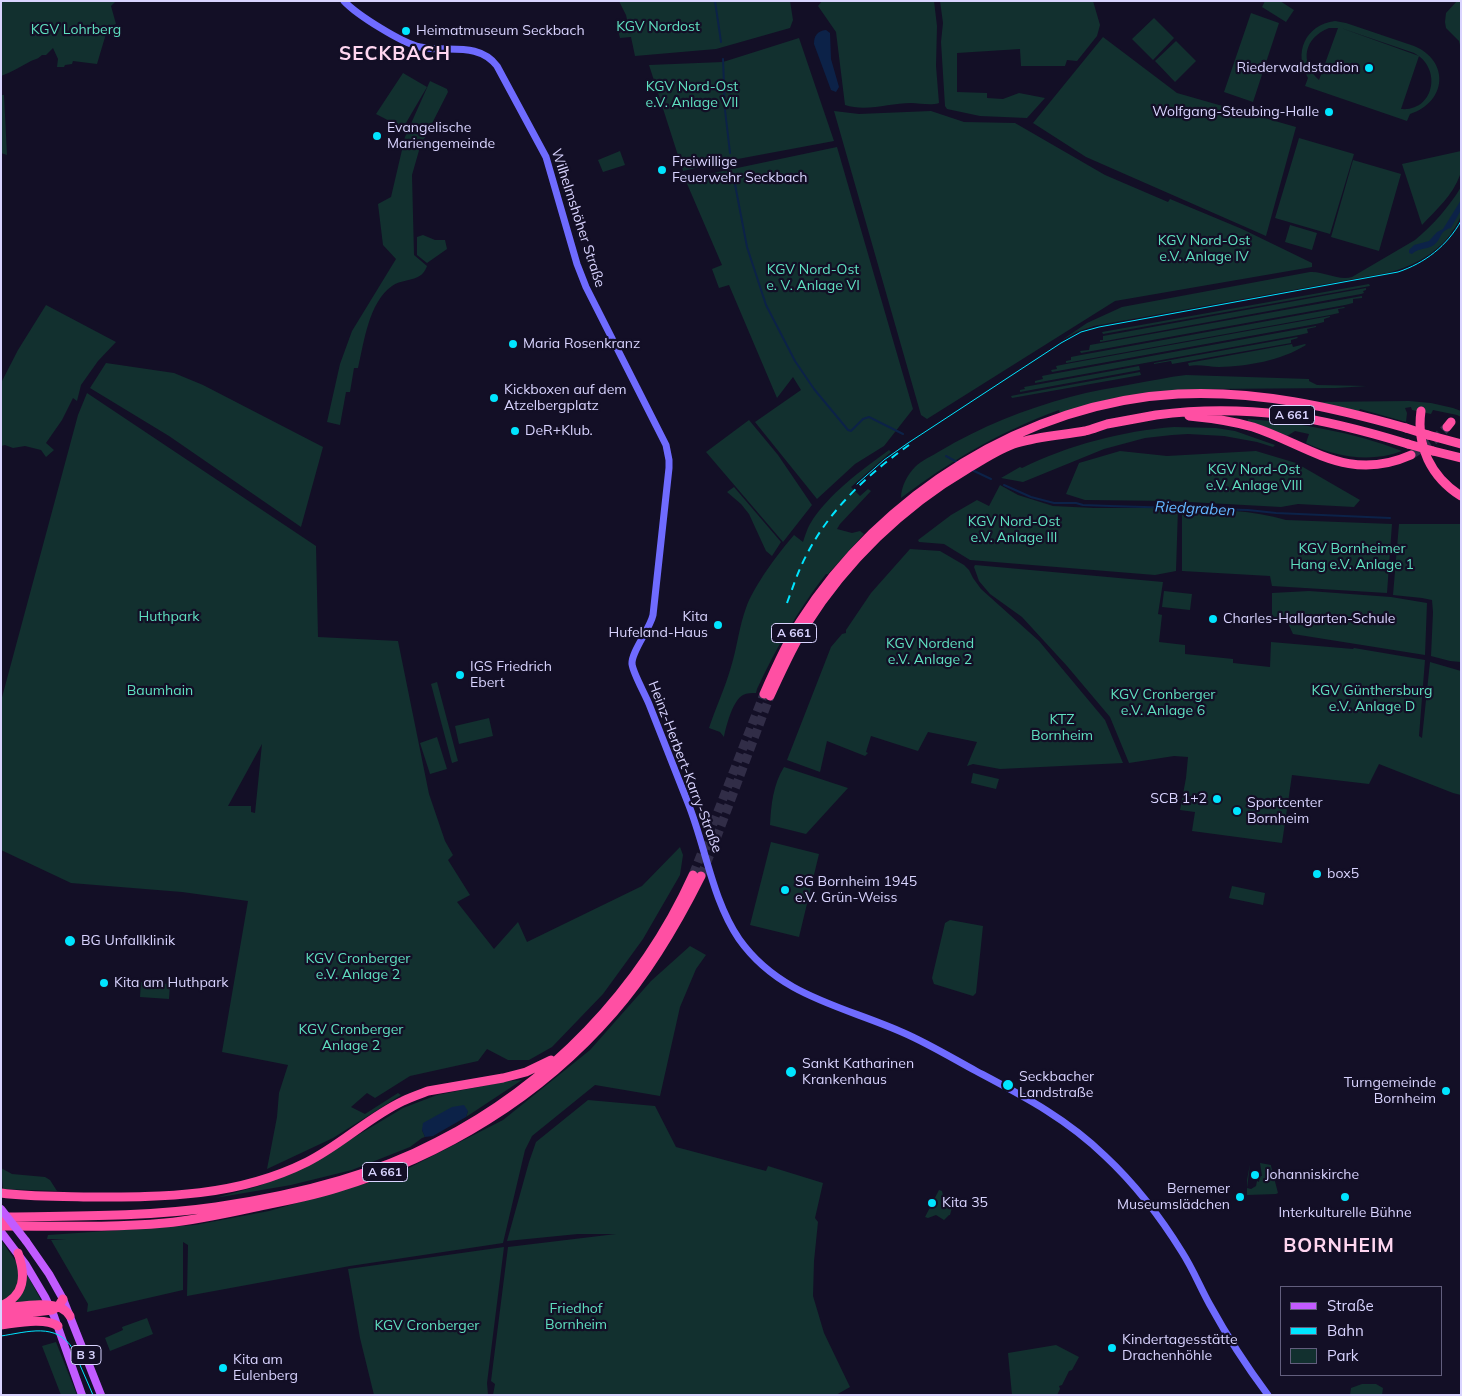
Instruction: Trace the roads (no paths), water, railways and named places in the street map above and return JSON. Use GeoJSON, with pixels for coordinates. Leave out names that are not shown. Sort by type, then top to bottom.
{"type":"FeatureCollection","features":[{"type":"Feature","properties":{"kind":"highway","name":"A 661"},"geometry":{"type":"LineString","coordinates":[[767,695],[807,624],[835,580],[869,546],[911,508],[954,476],[1006,444],[1058,418],[1094,407],[1134,399],[1176,394],[1244,395],[1300,402],[1362,416],[1461,444]]}},
{"type":"Feature","properties":{"kind":"highway","name":"A 661"},"geometry":{"type":"LineString","coordinates":[[1006,444],[1087,430],[1107,424],[1156,415],[1221,410],[1284,414],[1337,424],[1461,458]]}},
{"type":"Feature","properties":{"kind":"highway"},"geometry":{"type":"LineString","coordinates":[[1421,411],[1421,440],[1427,460],[1444,484],[1461,496]]}},
{"type":"Feature","properties":{"kind":"highway"},"geometry":{"type":"LineString","coordinates":[[1174,414],[1217,419],[1252,427],[1326,458],[1351,465],[1386,464],[1411,456]]}},
{"type":"Feature","properties":{"kind":"highway","name":"A 661"},"geometry":{"type":"LineString","coordinates":[[1,1217],[153,1213],[217,1207],[268,1198],[333,1183],[404,1158],[452,1135],[513,1095],[560,1056],[609,1008],[640,968],[697,876],[678,920],[662,946],[625,998],[598,1029],[558,1068],[518,1100],[482,1125],[443,1146],[380,1174],[336,1189],[233,1212],[133,1225],[19,1226],[1,1229]]}},
{"type":"Feature","properties":{"kind":"highway"},"geometry":{"type":"LineString","coordinates":[[1,1194],[169,1196],[206,1193],[237,1187],[275,1176],[308,1161],[390,1109],[415,1096],[428,1091],[517,1075],[560,1056]]}},
{"type":"Feature","properties":{"kind":"highway"},"geometry":{"type":"LineString","coordinates":[[1,1307],[13,1298],[21,1288],[23,1270],[18,1253]]}},
{"type":"Feature","properties":{"kind":"highway"},"geometry":{"type":"LineString","coordinates":[[1,1307],[56,1306],[70,1316]]}},
{"type":"Feature","properties":{"kind":"highway"},"geometry":{"type":"LineString","coordinates":[[1,1316],[56,1306]]}},
{"type":"Feature","properties":{"kind":"highway"},"geometry":{"type":"LineString","coordinates":[[1,1325],[44,1321],[58,1326]]}},
{"type":"Feature","properties":{"kind":"main road","name":"Wilhelmshöher Straße"},"geometry":{"type":"LineString","coordinates":[[344,1],[355,11],[412,44],[426,48],[466,50],[491,59],[497,66],[544,152],[581,275],[602,321],[666,445],[668,453],[652,615],[647,630]]}},
{"type":"Feature","properties":{"kind":"main road","name":"Heinz-Herbert-Karry-Straße"},"geometry":{"type":"LineString","coordinates":[[647,630],[634,656],[632,666],[648,700],[692,812],[716,890],[726,915],[737,935],[752,955],[766,969],[786,983],[826,1003],[907,1035],[1024,1096],[1073,1128],[1105,1155],[1157,1215],[1188,1262],[1211,1306],[1268,1395]]}},
{"type":"Feature","properties":{"kind":"main road"},"geometry":{"type":"LineString","coordinates":[[1,1209],[49,1274],[58,1326]]}},
{"type":"Feature","properties":{"kind":"main road"},"geometry":{"type":"LineString","coordinates":[[1,1229],[7,1240],[56,1306]]}},
{"type":"Feature","properties":{"kind":"main road","name":"B 3"},"geometry":{"type":"LineString","coordinates":[[70,1316],[101,1395]]}},
{"type":"Feature","properties":{"kind":"main road","name":"B 3"},"geometry":{"type":"LineString","coordinates":[[58,1326],[82,1395]]}},
{"type":"Feature","properties":{"kind":"water"},"geometry":{"type":"Polygon","coordinates":[[[826,30],[830,33],[831,59],[839,87],[836,92],[831,90],[814,44],[817,34],[820,31],[826,30]]]}},
{"type":"Feature","properties":{"kind":"water"},"geometry":{"type":"Polygon","coordinates":[[[1461,200],[1461,210],[1451,228],[1442,233],[1437,243],[1429,248],[1418,250],[1412,254],[1409,253],[1409,250],[1414,245],[1429,241],[1437,232],[1443,229],[1461,200]]]}},
{"type":"Feature","properties":{"kind":"water"},"geometry":{"type":"Polygon","coordinates":[[[464,1105],[468,1111],[466,1117],[433,1136],[425,1137],[422,1130],[423,1123],[452,1107],[464,1105]]]}},
{"type":"Feature","properties":{"kind":"waterway","name":"Riedgraben"},"geometry":{"type":"LineString","coordinates":[[715,1],[721,42]]}},
{"type":"Feature","properties":{"kind":"waterway","name":"Riedgraben"},"geometry":{"type":"LineString","coordinates":[[723,59],[725,110],[730,153]]}},
{"type":"Feature","properties":{"kind":"waterway","name":"Riedgraben"},"geometry":{"type":"LineString","coordinates":[[733,174],[747,247],[766,305],[795,361],[814,389],[848,430],[851,431],[863,419],[869,417],[903,434]]}},
{"type":"Feature","properties":{"kind":"waterway","name":"Riedgraben"},"geometry":{"type":"LineString","coordinates":[[946,456],[957,462]]}},
{"type":"Feature","properties":{"kind":"waterway","name":"Riedgraben"},"geometry":{"type":"LineString","coordinates":[[972,470],[991,479]]}},
{"type":"Feature","properties":{"kind":"waterway","name":"Riedgraben"},"geometry":{"type":"LineString","coordinates":[[1004,485],[1031,497],[1054,503],[1248,510],[1390,518]]}},
{"type":"Feature","properties":{"kind":"tunnel"},"geometry":{"type":"LineString","coordinates":[[1411,455],[1434,440],[1447,427]]}},
{"type":"Feature","properties":{"kind":"tunnel"},"geometry":{"type":"LineString","coordinates":[[693,875],[764,694]]}},
{"type":"Feature","properties":{"kind":"tunnel"},"geometry":{"type":"LineString","coordinates":[[701,876],[770,696]]}},
{"type":"Feature","properties":{"kind":"tram line"},"geometry":{"type":"LineString","coordinates":[[857,484],[884,460],[908,443],[1061,343],[1081,332],[1099,327],[1398,272],[1417,264],[1434,253],[1449,238],[1461,221]]}},
{"type":"Feature","properties":{"kind":"tram line"},"geometry":{"type":"LineString","coordinates":[[1,1336],[31,1331],[50,1332],[58,1335],[73,1349],[93,1395]]}},
{"type":"Feature","properties":{"kind":"railway"},"geometry":{"type":"LineString","coordinates":[[787,603],[803,562],[826,523],[864,481],[909,445]]}},
{"type":"Feature","properties":{"kind":"place","name":"Heimatmuseum Seckbach"},"geometry":{"type":"Point","coordinates":[406,31]}},
{"type":"Feature","properties":{"kind":"place","name":"Riederwaldstadion"},"geometry":{"type":"Point","coordinates":[1369,68]}},
{"type":"Feature","properties":{"kind":"place","name":"Wolfgang-Steubing-Halle"},"geometry":{"type":"Point","coordinates":[1329,112]}},
{"type":"Feature","properties":{"kind":"place","name":"Evangelische Mariengemeinde"},"geometry":{"type":"Point","coordinates":[377,136]}},
{"type":"Feature","properties":{"kind":"place","name":"Freiwillige Feuerwehr Seckbach"},"geometry":{"type":"Point","coordinates":[662,170]}},
{"type":"Feature","properties":{"kind":"place","name":"Maria Rosenkranz"},"geometry":{"type":"Point","coordinates":[513,344]}},
{"type":"Feature","properties":{"kind":"place","name":"Kickboxen auf dem Atzelbergplatz"},"geometry":{"type":"Point","coordinates":[494,398]}},
{"type":"Feature","properties":{"kind":"place","name":"DeR+Klub."},"geometry":{"type":"Point","coordinates":[515,431]}},
{"type":"Feature","properties":{"kind":"place","name":"Charles-Hallgarten-Schule"},"geometry":{"type":"Point","coordinates":[1213,619]}},
{"type":"Feature","properties":{"kind":"place","name":"Kita Hufeland-Haus"},"geometry":{"type":"Point","coordinates":[718,625]}},
{"type":"Feature","properties":{"kind":"place","name":"IGS Friedrich Ebert"},"geometry":{"type":"Point","coordinates":[460,675]}},
{"type":"Feature","properties":{"kind":"place","name":"SCB 1+2"},"geometry":{"type":"Point","coordinates":[1217,799]}},
{"type":"Feature","properties":{"kind":"place","name":"Sportcenter Bornheim"},"geometry":{"type":"Point","coordinates":[1237,811]}},
{"type":"Feature","properties":{"kind":"place","name":"box5"},"geometry":{"type":"Point","coordinates":[1317,874]}},
{"type":"Feature","properties":{"kind":"place","name":"SG Bornheim 1945 e.V. Grün-Weiss"},"geometry":{"type":"Point","coordinates":[785,890]}},
{"type":"Feature","properties":{"kind":"place","name":"BG Unfallklinik"},"geometry":{"type":"Point","coordinates":[70,941]}},
{"type":"Feature","properties":{"kind":"place","name":"Kita am Huthpark"},"geometry":{"type":"Point","coordinates":[104,983]}},
{"type":"Feature","properties":{"kind":"place","name":"Sankt Katharinen Krankenhaus"},"geometry":{"type":"Point","coordinates":[791,1072]}},
{"type":"Feature","properties":{"kind":"place","name":"Seckbacher Landstraße"},"geometry":{"type":"Point","coordinates":[1008,1085]}},
{"type":"Feature","properties":{"kind":"place","name":"Turngemeinde Bornheim"},"geometry":{"type":"Point","coordinates":[1446,1091]}},
{"type":"Feature","properties":{"kind":"place","name":"Johanniskirche"},"geometry":{"type":"Point","coordinates":[1255,1175]}},
{"type":"Feature","properties":{"kind":"place","name":"Bernemer Museumslädchen"},"geometry":{"type":"Point","coordinates":[1240,1197]}},
{"type":"Feature","properties":{"kind":"place","name":"Interkulturelle Bühne"},"geometry":{"type":"Point","coordinates":[1345,1197]}},
{"type":"Feature","properties":{"kind":"place","name":"Kita 35"},"geometry":{"type":"Point","coordinates":[932,1203]}},
{"type":"Feature","properties":{"kind":"place","name":"Kindertagesstätte Drachenhöhle"},"geometry":{"type":"Point","coordinates":[1112,1348]}},
{"type":"Feature","properties":{"kind":"place","name":"Kita am Eulenberg"},"geometry":{"type":"Point","coordinates":[223,1368]}},
{"type":"Feature","properties":{"kind":"district","name":"SECKBACH"},"geometry":{"type":"Point","coordinates":[395,54]}},
{"type":"Feature","properties":{"kind":"district","name":"BORNHEIM"},"geometry":{"type":"Point","coordinates":[1339,1246]}},
{"type":"Feature","properties":{"kind":"park label","name":"KGV Nordost"},"geometry":{"type":"Point","coordinates":[658,27]}},
{"type":"Feature","properties":{"kind":"park label","name":"KGV Lohrberg"},"geometry":{"type":"Point","coordinates":[76,30]}},
{"type":"Feature","properties":{"kind":"park label","name":"KGV Nord-Ost e.V. Anlage VII"},"geometry":{"type":"Point","coordinates":[692,95]}},
{"type":"Feature","properties":{"kind":"park label","name":"KGV Nord-Ost e.V. Anlage IV"},"geometry":{"type":"Point","coordinates":[1204,250]}},
{"type":"Feature","properties":{"kind":"park label","name":"KGV Nord-Ost e. V. Anlage VI"},"geometry":{"type":"Point","coordinates":[813,278]}},
{"type":"Feature","properties":{"kind":"park label","name":"KGV Nord-Ost e.V. Anlage VIII"},"geometry":{"type":"Point","coordinates":[1254,478]}},
{"type":"Feature","properties":{"kind":"park label","name":"KGV Nord-Ost e.V. Anlage III"},"geometry":{"type":"Point","coordinates":[1014,530]}},
{"type":"Feature","properties":{"kind":"park label","name":"KGV Bornheimer Hang e.V. Anlage 1"},"geometry":{"type":"Point","coordinates":[1352,558]}},
{"type":"Feature","properties":{"kind":"park label","name":"Huthpark"},"geometry":{"type":"Point","coordinates":[169,617]}},
{"type":"Feature","properties":{"kind":"park label","name":"KGV Nordend e.V. Anlage 2"},"geometry":{"type":"Point","coordinates":[930,652]}},
{"type":"Feature","properties":{"kind":"park label","name":"Baumhain"},"geometry":{"type":"Point","coordinates":[160,691]}},
{"type":"Feature","properties":{"kind":"park label","name":"KGV Günthersburg e.V. Anlage D"},"geometry":{"type":"Point","coordinates":[1372,700]}},
{"type":"Feature","properties":{"kind":"park label","name":"KGV Cronberger e.V. Anlage 6"},"geometry":{"type":"Point","coordinates":[1163,704]}},
{"type":"Feature","properties":{"kind":"park label","name":"KTZ Bornheim"},"geometry":{"type":"Point","coordinates":[1062,728]}},
{"type":"Feature","properties":{"kind":"park label","name":"KGV Cronberger e.V. Anlage 2"},"geometry":{"type":"Point","coordinates":[358,968]}},
{"type":"Feature","properties":{"kind":"park label","name":"KGV Cronberger Anlage 2"},"geometry":{"type":"Point","coordinates":[351,1038]}},
{"type":"Feature","properties":{"kind":"park label","name":"Friedhof Bornheim"},"geometry":{"type":"Point","coordinates":[576,1318]}},
{"type":"Feature","properties":{"kind":"park label","name":"KGV Cronberger"},"geometry":{"type":"Point","coordinates":[427,1326]}}]}
